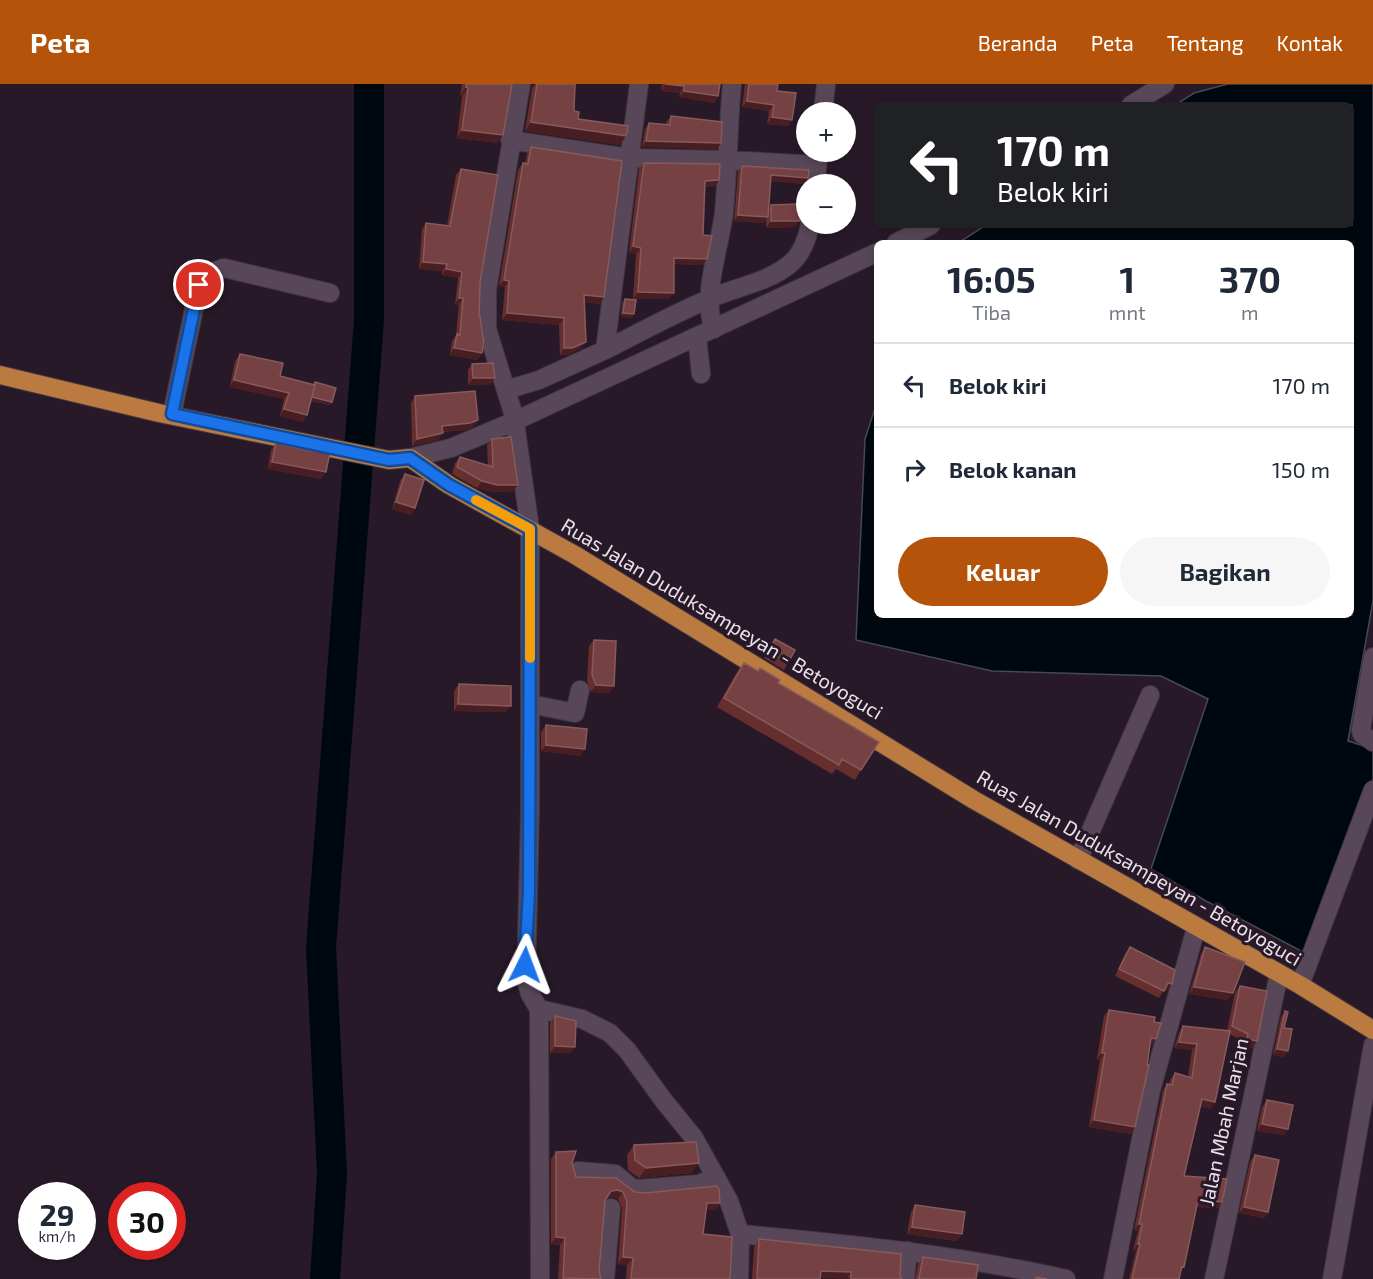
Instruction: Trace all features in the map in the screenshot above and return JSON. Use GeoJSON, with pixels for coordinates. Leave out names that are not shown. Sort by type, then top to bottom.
{"type":"FeatureCollection","features":[{"type":"Feature","properties":{"kind":"main road"},"geometry":{"type":"LineString","coordinates":[[0,375],[344,451],[389,460],[410,458]]}},
{"type":"Feature","properties":{"kind":"main road","name":"Ruas Jalan Duduksampeyan - Betoyoguci"},"geometry":{"type":"LineString","coordinates":[[410,458],[449,485],[585,561],[974,800],[1300,985],[1373,1030]]}},
{"type":"Feature","properties":{"kind":"street"},"geometry":{"type":"LineString","coordinates":[[521,84],[487,290],[487,329],[511,407],[530,529],[529,891],[525,965],[530,994],[539,1009],[540,1279]]}},
{"type":"Feature","properties":{"kind":"street"},"geometry":{"type":"LineString","coordinates":[[605,350],[639,84]]}},
{"type":"Feature","properties":{"kind":"street"},"geometry":{"type":"LineString","coordinates":[[701,374],[698,337],[711,314],[723,214],[732,84]]}},
{"type":"Feature","properties":{"kind":"street"},"geometry":{"type":"LineString","coordinates":[[824,102],[826,84]]}},
{"type":"Feature","properties":{"kind":"street"},"geometry":{"type":"LineString","coordinates":[[1136,102],[1165,84]]}},
{"type":"Feature","properties":{"kind":"street"},"geometry":{"type":"LineString","coordinates":[[510,140],[629,158],[796,158]]}},
{"type":"Feature","properties":{"kind":"street"},"geometry":{"type":"LineString","coordinates":[[902,240],[925,228]]}},
{"type":"Feature","properties":{"kind":"street"},"geometry":{"type":"LineString","coordinates":[[711,314],[790,263],[804,245],[807,234]]}},
{"type":"Feature","properties":{"kind":"street"},"geometry":{"type":"LineString","coordinates":[[410,458],[451,448],[511,407],[539,380],[605,350],[711,314],[874,253]]}},
{"type":"Feature","properties":{"kind":"street"},"geometry":{"type":"LineString","coordinates":[[172,414],[199,285],[210,273],[224,268],[330,293]]}},
{"type":"Feature","properties":{"kind":"street"},"geometry":{"type":"LineString","coordinates":[[511,407],[698,337]]}},
{"type":"Feature","properties":{"kind":"street"},"geometry":{"type":"LineString","coordinates":[[1373,657],[1361,730],[1362,734],[1373,742]]}},
{"type":"Feature","properties":{"kind":"street"},"geometry":{"type":"LineString","coordinates":[[530,704],[574,713],[577,709],[580,690]]}},
{"type":"Feature","properties":{"kind":"street"},"geometry":{"type":"LineString","coordinates":[[1078,860],[1150,695]]}},
{"type":"Feature","properties":{"kind":"street"},"geometry":{"type":"LineString","coordinates":[[1300,985],[1373,789]]}},
{"type":"Feature","properties":{"kind":"street"},"geometry":{"type":"LineString","coordinates":[[1113,1279],[1151,1090],[1196,928]]}},
{"type":"Feature","properties":{"kind":"street","name":"Jalan Mbah Marjan"},"geometry":{"type":"LineString","coordinates":[[1214,1279],[1279,974]]}},
{"type":"Feature","properties":{"kind":"street"},"geometry":{"type":"LineString","coordinates":[[539,1009],[582,1019],[610,1034],[627,1050],[694,1138],[729,1201],[740,1234],[739,1279]]}},
{"type":"Feature","properties":{"kind":"street"},"geometry":{"type":"LineString","coordinates":[[1332,1279],[1373,1045]]}},
{"type":"Feature","properties":{"kind":"street"},"geometry":{"type":"LineString","coordinates":[[578,1172],[615,1174],[627,1184],[639,1189],[699,1184],[716,1177]]}},
{"type":"Feature","properties":{"kind":"street"},"geometry":{"type":"LineString","coordinates":[[605,1279],[611,1208]]}},
{"type":"Feature","properties":{"kind":"street"},"geometry":{"type":"LineString","coordinates":[[740,1234],[962,1258],[1066,1279]]}},
{"type":"Feature","properties":{"kind":"street"},"geometry":{"type":"LineString","coordinates":[[905,1279],[908,1251]]}},
{"type":"Feature","properties":{"kind":"shaded area"},"geometry":{"type":"Polygon","coordinates":[[[1228,84],[1373,84],[1373,601],[1348,741],[1373,749],[1373,779],[1303,952],[1151,869],[1208,699],[1161,676],[992,671],[856,640],[865,439],[874,411],[874,618],[1354,618],[1354,240],[963,240],[981,228],[1354,228],[1354,102],[1180,102],[1194,93],[1228,84]]]}},
{"type":"Feature","properties":{"kind":"building"},"geometry":{"type":"Polygon","coordinates":[[[466,84],[512,84],[503,135],[462,130],[468,88],[466,84]]]}},
{"type":"Feature","properties":{"kind":"building"},"geometry":{"type":"Polygon","coordinates":[[[537,84],[575,84],[574,111],[579,112],[578,119],[628,126],[626,136],[531,122],[537,84]]]}},
{"type":"Feature","properties":{"kind":"building"},"geometry":{"type":"Polygon","coordinates":[[[665,84],[720,84],[718,96],[684,91],[684,86],[665,84]]]}},
{"type":"Feature","properties":{"kind":"building"},"geometry":{"type":"Polygon","coordinates":[[[749,84],[778,84],[777,91],[796,93],[792,120],[772,117],[774,105],[747,101],[749,84]]]}},
{"type":"Feature","properties":{"kind":"building"},"geometry":{"type":"Polygon","coordinates":[[[671,116],[722,122],[721,143],[646,141],[649,123],[670,125],[671,116]]]}},
{"type":"Feature","properties":{"kind":"building"},"geometry":{"type":"Polygon","coordinates":[[[531,147],[622,161],[604,297],[584,295],[586,342],[572,348],[564,348],[564,318],[507,313],[509,281],[504,280],[523,163],[528,164],[531,147]]]}},
{"type":"Feature","properties":{"kind":"building"},"geometry":{"type":"Polygon","coordinates":[[[644,163],[720,164],[719,180],[705,181],[703,235],[712,236],[707,259],[674,258],[674,293],[638,292],[641,248],[633,246],[644,163]]]}},
{"type":"Feature","properties":{"kind":"building"},"geometry":{"type":"Polygon","coordinates":[[[742,166],[809,170],[808,174],[796,174],[796,177],[771,175],[768,217],[738,215],[742,166]]]}},
{"type":"Feature","properties":{"kind":"building"},"geometry":{"type":"Polygon","coordinates":[[[461,169],[498,175],[480,282],[479,316],[484,339],[482,353],[454,348],[457,334],[460,335],[463,298],[459,298],[462,272],[446,269],[447,264],[423,262],[426,223],[450,226],[461,169]]]}},
{"type":"Feature","properties":{"kind":"building"},"geometry":{"type":"Polygon","coordinates":[[[796,204],[796,221],[771,221],[771,205],[796,204]]]}},
{"type":"Feature","properties":{"kind":"building"},"geometry":{"type":"Polygon","coordinates":[[[625,299],[636,300],[634,314],[623,313],[625,299]]]}},
{"type":"Feature","properties":{"kind":"building"},"geometry":{"type":"Polygon","coordinates":[[[240,354],[283,363],[280,376],[315,385],[307,415],[284,409],[289,393],[234,380],[240,354]]]}},
{"type":"Feature","properties":{"kind":"building"},"geometry":{"type":"Polygon","coordinates":[[[493,363],[495,378],[473,378],[472,364],[493,363]]]}},
{"type":"Feature","properties":{"kind":"building"},"geometry":{"type":"Polygon","coordinates":[[[315,382],[336,388],[332,402],[312,397],[315,382]]]}},
{"type":"Feature","properties":{"kind":"building"},"geometry":{"type":"Polygon","coordinates":[[[475,391],[478,420],[442,426],[443,433],[417,439],[415,396],[475,391]]]}},
{"type":"Feature","properties":{"kind":"building"},"geometry":{"type":"Polygon","coordinates":[[[511,437],[518,485],[497,485],[482,481],[457,467],[460,457],[493,467],[492,439],[511,437]]]}},
{"type":"Feature","properties":{"kind":"building"},"geometry":{"type":"Polygon","coordinates":[[[276,443],[312,451],[313,448],[330,452],[326,472],[272,462],[276,443]]]}},
{"type":"Feature","properties":{"kind":"building"},"geometry":{"type":"Polygon","coordinates":[[[405,474],[424,480],[415,508],[396,502],[405,474]]]}},
{"type":"Feature","properties":{"kind":"building"},"geometry":{"type":"Polygon","coordinates":[[[775,639],[795,650],[788,663],[768,651],[775,639]]]}},
{"type":"Feature","properties":{"kind":"building"},"geometry":{"type":"Polygon","coordinates":[[[594,640],[616,641],[614,686],[596,685],[592,675],[594,640]]]}},
{"type":"Feature","properties":{"kind":"building"},"geometry":{"type":"Polygon","coordinates":[[[744,663],[758,671],[760,668],[780,680],[778,683],[879,742],[861,770],[842,759],[839,765],[724,698],[744,663]]]}},
{"type":"Feature","properties":{"kind":"building"},"geometry":{"type":"Polygon","coordinates":[[[459,684],[511,686],[511,706],[458,704],[459,684]]]}},
{"type":"Feature","properties":{"kind":"building"},"geometry":{"type":"Polygon","coordinates":[[[546,725],[587,729],[585,749],[546,745],[546,725]]]}},
{"type":"Feature","properties":{"kind":"building"},"geometry":{"type":"Polygon","coordinates":[[[1130,947],[1175,970],[1172,984],[1168,983],[1164,991],[1119,969],[1130,947]]]}},
{"type":"Feature","properties":{"kind":"building"},"geometry":{"type":"Polygon","coordinates":[[[1205,947],[1245,962],[1233,993],[1194,987],[1205,947]]]}},
{"type":"Feature","properties":{"kind":"building"},"geometry":{"type":"Polygon","coordinates":[[[1240,986],[1267,991],[1257,1041],[1247,1039],[1248,1034],[1232,1026],[1240,986]]]}},
{"type":"Feature","properties":{"kind":"building"},"geometry":{"type":"Polygon","coordinates":[[[1109,1010],[1155,1017],[1154,1022],[1161,1023],[1156,1039],[1151,1038],[1147,1065],[1149,1065],[1135,1127],[1094,1120],[1105,1053],[1102,1053],[1109,1010]]]}},
{"type":"Feature","properties":{"kind":"building"},"geometry":{"type":"Polygon","coordinates":[[[1285,1011],[1288,1012],[1284,1028],[1292,1029],[1288,1051],[1277,1049],[1285,1011]]]}},
{"type":"Feature","properties":{"kind":"building"},"geometry":{"type":"Polygon","coordinates":[[[555,1016],[576,1021],[575,1047],[555,1046],[555,1016]]]}},
{"type":"Feature","properties":{"kind":"building"},"geometry":{"type":"Polygon","coordinates":[[[1183,1026],[1230,1031],[1215,1102],[1202,1099],[1184,1176],[1227,1179],[1222,1202],[1198,1200],[1184,1267],[1182,1266],[1179,1279],[1132,1279],[1140,1244],[1138,1244],[1142,1224],[1139,1224],[1167,1084],[1172,1085],[1175,1073],[1192,1078],[1197,1044],[1179,1042],[1183,1026]]]}},
{"type":"Feature","properties":{"kind":"building"},"geometry":{"type":"Polygon","coordinates":[[[1267,1100],[1293,1105],[1288,1129],[1262,1124],[1267,1100]]]}},
{"type":"Feature","properties":{"kind":"building"},"geometry":{"type":"Polygon","coordinates":[[[696,1142],[699,1163],[646,1168],[635,1160],[634,1145],[696,1142]]]}},
{"type":"Feature","properties":{"kind":"building"},"geometry":{"type":"Polygon","coordinates":[[[576,1151],[572,1163],[576,1177],[616,1178],[635,1192],[717,1186],[720,1203],[707,1203],[703,1234],[732,1237],[730,1279],[631,1279],[633,1258],[623,1257],[627,1201],[623,1192],[618,1190],[611,1191],[605,1200],[599,1271],[601,1279],[563,1278],[565,1238],[556,1237],[556,1152],[576,1151]]]}},
{"type":"Feature","properties":{"kind":"building"},"geometry":{"type":"Polygon","coordinates":[[[1255,1155],[1279,1160],[1268,1212],[1244,1207],[1255,1155]]]}},
{"type":"Feature","properties":{"kind":"building"},"geometry":{"type":"Polygon","coordinates":[[[915,1205],[965,1212],[962,1234],[912,1227],[915,1205]]]}},
{"type":"Feature","properties":{"kind":"building"},"geometry":{"type":"Polygon","coordinates":[[[759,1239],[901,1254],[900,1276],[902,1279],[851,1279],[851,1272],[821,1271],[820,1279],[757,1279],[759,1239]]]}},
{"type":"Feature","properties":{"kind":"building"},"geometry":{"type":"Polygon","coordinates":[[[923,1257],[978,1265],[976,1279],[918,1279],[923,1257]]]}},
{"type":"Feature","properties":{"kind":"waterway"},"geometry":{"type":"LineString","coordinates":[[325,1279],[332,1174],[321,947],[369,320],[369,84]]}},
{"type":"Feature","properties":{"kind":"slow traffic"},"geometry":{"type":"LineString","coordinates":[[476,500],[530,529],[530,658]]}},
{"type":"Feature","properties":{"kind":"route"},"geometry":{"type":"LineString","coordinates":[[199,285],[172,414],[389,460],[410,458],[449,485],[530,529],[529,891],[525,965]]}}]}
